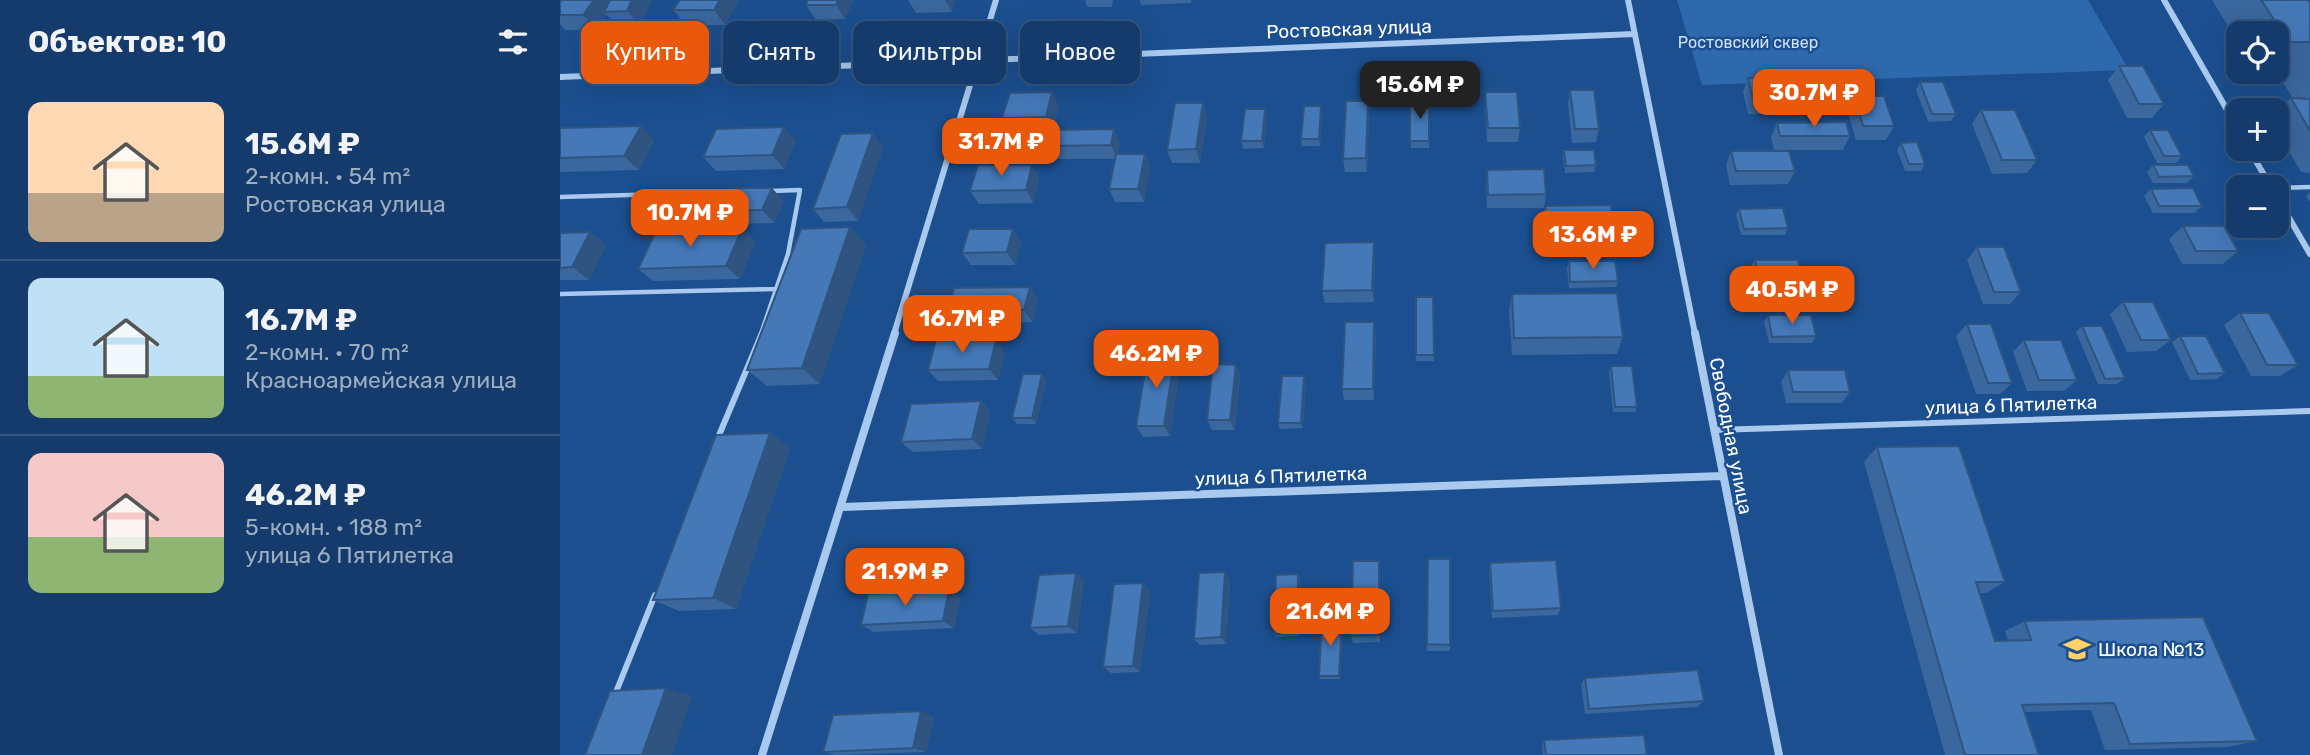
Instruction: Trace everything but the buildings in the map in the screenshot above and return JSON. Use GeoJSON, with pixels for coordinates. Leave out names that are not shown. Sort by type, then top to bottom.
{"type":"FeatureCollection","features":[{"type":"Feature","properties":{"kind":"street"},"geometry":{"type":"LineString","coordinates":[[990,21],[996,0]]}},
{"type":"Feature","properties":{"kind":"street","name":"Свободная улица"},"geometry":{"type":"LineString","coordinates":[[1628,0],[1779,755]]}},
{"type":"Feature","properties":{"kind":"street"},"geometry":{"type":"LineString","coordinates":[[2164,0],[2226,108]]}},
{"type":"Feature","properties":{"kind":"street","name":"Ростовская улица"},"geometry":{"type":"LineString","coordinates":[[1006,59],[1635,34]]}},
{"type":"Feature","properties":{"kind":"street","name":"Ростовская улица"},"geometry":{"type":"LineString","coordinates":[[560,78],[853,65]]}},
{"type":"Feature","properties":{"kind":"street"},"geometry":{"type":"LineString","coordinates":[[762,755],[973,84]]}},
{"type":"Feature","properties":{"kind":"street"},"geometry":{"type":"LineString","coordinates":[[2289,218],[2310,254]]}},
{"type":"Feature","properties":{"kind":"street","name":"улица 6 Пятилетка"},"geometry":{"type":"LineString","coordinates":[[842,507],[1722,476]]}},
{"type":"Feature","properties":{"kind":"lane"},"geometry":{"type":"LineString","coordinates":[[2289,188],[2310,187]]}},
{"type":"Feature","properties":{"kind":"lane"},"geometry":{"type":"LineString","coordinates":[[715,445],[778,289],[796,230],[800,190],[760,191]]}},
{"type":"Feature","properties":{"kind":"lane"},"geometry":{"type":"LineString","coordinates":[[560,197],[733,192]]}},
{"type":"Feature","properties":{"kind":"lane"},"geometry":{"type":"LineString","coordinates":[[560,294],[778,289]]}},
{"type":"Feature","properties":{"kind":"lane","name":"улица 6 Пятилетка"},"geometry":{"type":"LineString","coordinates":[[1714,430],[2310,411]]}},
{"type":"Feature","properties":{"kind":"lane"},"geometry":{"type":"LineString","coordinates":[[612,703],[658,587]]}},
{"type":"Feature","properties":{"kind":"green space","name":"Ростовский сквер"},"geometry":{"type":"Polygon","coordinates":[[[1677,0],[2088,0],[2129,70],[1702,85],[1677,0]]]}},
{"type":"Feature","properties":{"kind":"place","name":"Школа №13"},"geometry":{"type":"Point","coordinates":[2077,649]}}]}
